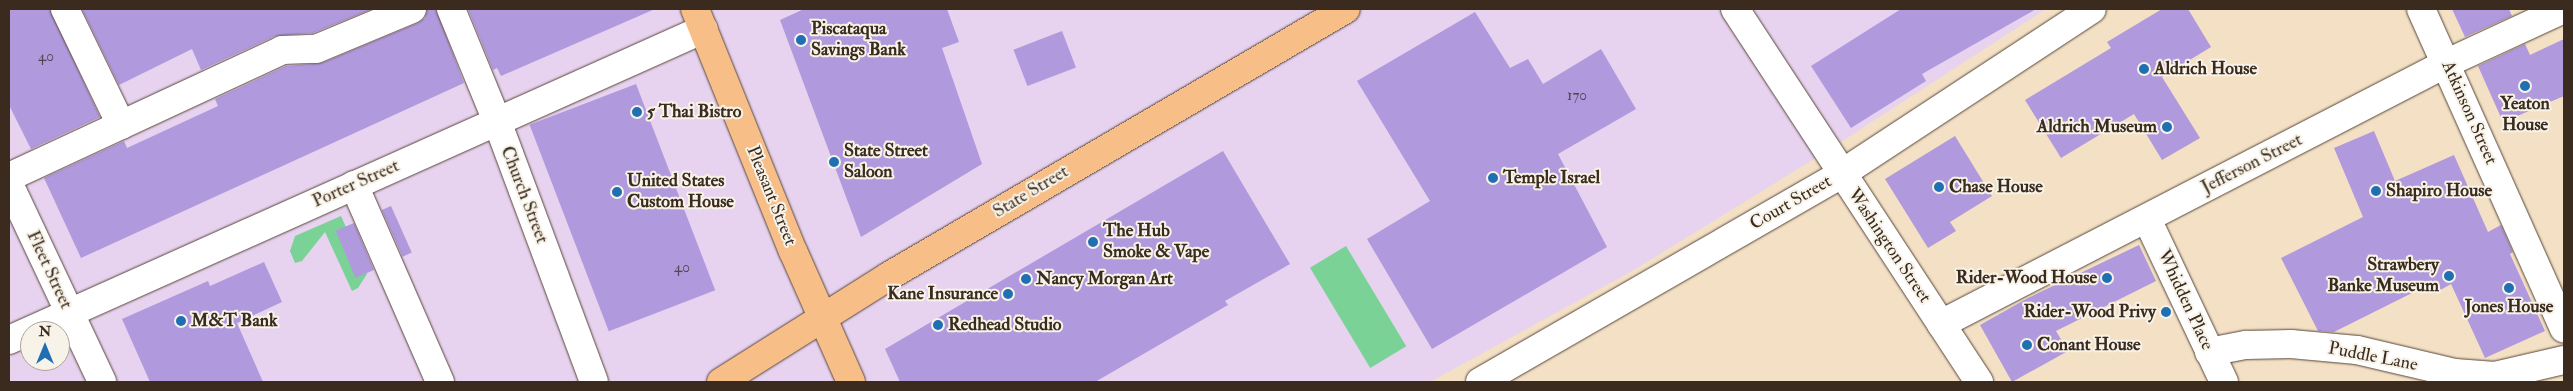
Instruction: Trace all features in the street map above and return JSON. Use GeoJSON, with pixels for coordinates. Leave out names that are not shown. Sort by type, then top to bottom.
{"type":"FeatureCollection","features":[{"type":"Feature","properties":{"kind":"main road","name":"State Street"},"geometry":{"type":"LineString","coordinates":[[721,382],[822,318],[1089,158],[1231,78],[1346,9]]}},
{"type":"Feature","properties":{"kind":"main road","name":"Pleasant Street"},"geometry":{"type":"LineString","coordinates":[[700,19],[822,318],[851,382]]}},
{"type":"Feature","properties":{"kind":"street"},"geometry":{"type":"LineString","coordinates":[[65,9],[121,124]]}},
{"type":"Feature","properties":{"kind":"street"},"geometry":{"type":"LineString","coordinates":[[9,176],[282,50],[316,49],[412,9]]}},
{"type":"Feature","properties":{"kind":"street","name":"Church Street"},"geometry":{"type":"LineString","coordinates":[[451,9],[497,121],[594,382]]}},
{"type":"Feature","properties":{"kind":"street","name":"Washington Street"},"geometry":{"type":"LineString","coordinates":[[1735,9],[1841,174],[1979,382]]}},
{"type":"Feature","properties":{"kind":"street","name":"Court Street"},"geometry":{"type":"LineString","coordinates":[[1480,382],[1841,174],[2092,9]]}},
{"type":"Feature","properties":{"kind":"street","name":"Atkinson Street"},"geometry":{"type":"LineString","coordinates":[[2422,9],[2564,328]]}},
{"type":"Feature","properties":{"kind":"street","name":"Jefferson Street"},"geometry":{"type":"LineString","coordinates":[[1941,324],[2447,63],[2564,9]]}},
{"type":"Feature","properties":{"kind":"street","name":"Porter Street"},"geometry":{"type":"LineString","coordinates":[[9,340],[497,121],[700,19]]}},
{"type":"Feature","properties":{"kind":"street","name":"Fleet Street"},"geometry":{"type":"LineString","coordinates":[[9,184],[102,382]]}},
{"type":"Feature","properties":{"kind":"street"},"geometry":{"type":"LineString","coordinates":[[354,185],[440,382]]}},
{"type":"Feature","properties":{"kind":"street","name":"Whidden Place"},"geometry":{"type":"LineString","coordinates":[[2147,218],[2224,382]]}},
{"type":"Feature","properties":{"kind":"street","name":"Puddle Lane"},"geometry":{"type":"LineString","coordinates":[[2209,352],[2246,345],[2291,344],[2357,350],[2455,374],[2495,376],[2564,360]]}},
{"type":"Feature","properties":{"kind":"shaded area"},"geometry":{"type":"Polygon","coordinates":[[[9,9],[2046,9],[1827,151],[1632,271],[1430,382],[9,382],[9,9]]]}},
{"type":"Feature","properties":{"kind":"green space"},"geometry":{"type":"Polygon","coordinates":[[[341,216],[367,274],[358,288],[352,291],[325,232],[302,261],[295,263],[290,251],[295,236],[341,216]]]}},
{"type":"Feature","properties":{"kind":"green space"},"geometry":{"type":"Polygon","coordinates":[[[1346,246],[1406,346],[1370,368],[1310,268],[1346,246]]]}},
{"type":"Feature","properties":{"kind":"building"},"geometry":{"type":"Polygon","coordinates":[[[9,9],[50,9],[100,117],[31,149],[9,105],[9,9]]]}},
{"type":"Feature","properties":{"kind":"building"},"geometry":{"type":"Polygon","coordinates":[[[82,9],[372,9],[313,33],[275,36],[201,70],[192,49],[119,85],[82,9]]]}},
{"type":"Feature","properties":{"kind":"building"},"geometry":{"type":"Polygon","coordinates":[[[427,9],[436,9],[464,83],[81,258],[44,178],[124,141],[127,148],[218,106],[215,99],[286,66],[322,63],[418,23],[425,18],[427,9]]]}},
{"type":"Feature","properties":{"kind":"building"},"geometry":{"type":"Polygon","coordinates":[[[468,9],[655,9],[501,76],[497,68],[493,70],[468,9]]]}},
{"type":"Feature","properties":{"kind":"building"},"geometry":{"type":"Polygon","coordinates":[[[804,9],[947,9],[959,42],[942,48],[982,164],[861,237],[780,20],[804,9]]]}},
{"type":"Feature","properties":{"kind":"building"},"geometry":{"type":"Polygon","coordinates":[[[1901,9],[2036,9],[1922,74],[1926,81],[1851,128],[1811,66],[1901,9]]]}},
{"type":"Feature","properties":{"kind":"building"},"geometry":{"type":"Polygon","coordinates":[[[2162,9],[2188,9],[2211,47],[2162,77],[2200,138],[2162,160],[2134,114],[2061,158],[2025,100],[2111,48],[2107,42],[2162,9]]]}},
{"type":"Feature","properties":{"kind":"building"},"geometry":{"type":"Polygon","coordinates":[[[2452,9],[2509,9],[2512,16],[2465,37],[2452,9]]]}},
{"type":"Feature","properties":{"kind":"building","name":"Temple Israel"},"geometry":{"type":"Polygon","coordinates":[[[1475,12],[1510,68],[1528,59],[1543,84],[1601,49],[1636,109],[1558,154],[1607,247],[1432,349],[1367,239],[1430,201],[1357,81],[1475,12]]]}},
{"type":"Feature","properties":{"kind":"building"},"geometry":{"type":"Polygon","coordinates":[[[1062,31],[1076,67],[1027,86],[1013,50],[1062,31]]]}},
{"type":"Feature","properties":{"kind":"building","name":"Yeaton House"},"geometry":{"type":"Polygon","coordinates":[[[2564,39],[2564,96],[2503,122],[2478,66],[2525,44],[2530,55],[2564,39]]]}},
{"type":"Feature","properties":{"kind":"building","name":"United States Custom House"},"geometry":{"type":"Polygon","coordinates":[[[636,84],[715,290],[609,331],[530,125],[636,84]]]}},
{"type":"Feature","properties":{"kind":"building"},"geometry":{"type":"Polygon","coordinates":[[[2374,131],[2395,181],[2454,155],[2488,232],[2501,225],[2513,252],[2510,254],[2545,331],[2485,358],[2451,284],[2435,293],[2430,284],[2334,332],[2318,331],[2281,258],[2363,217],[2334,148],[2374,131]]]}},
{"type":"Feature","properties":{"kind":"building","name":"Chase House"},"geometry":{"type":"Polygon","coordinates":[[[1955,136],[1992,196],[1950,222],[1956,231],[1928,248],[1885,179],[1955,136]]]}},
{"type":"Feature","properties":{"kind":"building"},"geometry":{"type":"Polygon","coordinates":[[[1223,151],[1290,264],[1225,301],[1228,305],[1095,382],[900,382],[885,349],[1223,151]]]}},
{"type":"Feature","properties":{"kind":"building"},"geometry":{"type":"Polygon","coordinates":[[[391,206],[412,253],[403,257],[382,210],[391,206]]]}},
{"type":"Feature","properties":{"kind":"building"},"geometry":{"type":"Polygon","coordinates":[[[354,223],[374,270],[356,278],[336,231],[354,223]]]}},
{"type":"Feature","properties":{"kind":"building"},"geometry":{"type":"Polygon","coordinates":[[[2139,245],[2156,281],[2056,331],[2068,351],[2012,382],[1980,325],[2028,298],[2139,245]]]}},
{"type":"Feature","properties":{"kind":"building","name":"M&T Bank"},"geometry":{"type":"Polygon","coordinates":[[[264,262],[282,302],[237,323],[263,382],[150,382],[122,319],[208,281],[210,286],[264,262]]]}},
{"type":"Feature","properties":{"kind":"place","name":"Piscataqua Savings Bank"},"geometry":{"type":"Point","coordinates":[801,40]}},
{"type":"Feature","properties":{"kind":"place","name":"Aldrich House"},"geometry":{"type":"Point","coordinates":[2144,69]}},
{"type":"Feature","properties":{"kind":"place","name":"Yeaton House"},"geometry":{"type":"Point","coordinates":[2525,86]}},
{"type":"Feature","properties":{"kind":"place","name":"5 Thai Bistro"},"geometry":{"type":"Point","coordinates":[637,112]}},
{"type":"Feature","properties":{"kind":"place","name":"Aldrich Museum"},"geometry":{"type":"Point","coordinates":[2167,127]}},
{"type":"Feature","properties":{"kind":"place","name":"State Street Saloon"},"geometry":{"type":"Point","coordinates":[834,162]}},
{"type":"Feature","properties":{"kind":"place","name":"Temple Israel"},"geometry":{"type":"Point","coordinates":[1493,178]}},
{"type":"Feature","properties":{"kind":"place","name":"Chase House"},"geometry":{"type":"Point","coordinates":[1939,187]}},
{"type":"Feature","properties":{"kind":"place","name":"Shapiro House"},"geometry":{"type":"Point","coordinates":[2376,191]}},
{"type":"Feature","properties":{"kind":"place","name":"United States Custom House"},"geometry":{"type":"Point","coordinates":[617,192]}},
{"type":"Feature","properties":{"kind":"place","name":"The Hub Smoke & Vape"},"geometry":{"type":"Point","coordinates":[1093,242]}},
{"type":"Feature","properties":{"kind":"place","name":"Strawbery Banke Museum"},"geometry":{"type":"Point","coordinates":[2449,276]}},
{"type":"Feature","properties":{"kind":"place","name":"Rider-Wood House"},"geometry":{"type":"Point","coordinates":[2107,278]}},
{"type":"Feature","properties":{"kind":"place","name":"Nancy Morgan Art"},"geometry":{"type":"Point","coordinates":[1026,279]}},
{"type":"Feature","properties":{"kind":"place","name":"Jones House"},"geometry":{"type":"Point","coordinates":[2509,288]}},
{"type":"Feature","properties":{"kind":"place","name":"Kane Insurance"},"geometry":{"type":"Point","coordinates":[1008,294]}},
{"type":"Feature","properties":{"kind":"place","name":"Rider-Wood Privy"},"geometry":{"type":"Point","coordinates":[2166,312]}},
{"type":"Feature","properties":{"kind":"place","name":"M&T Bank"},"geometry":{"type":"Point","coordinates":[181,321]}},
{"type":"Feature","properties":{"kind":"place","name":"Redhead Studio"},"geometry":{"type":"Point","coordinates":[938,325]}},
{"type":"Feature","properties":{"kind":"place","name":"Conant House"},"geometry":{"type":"Point","coordinates":[2027,345]}}]}
